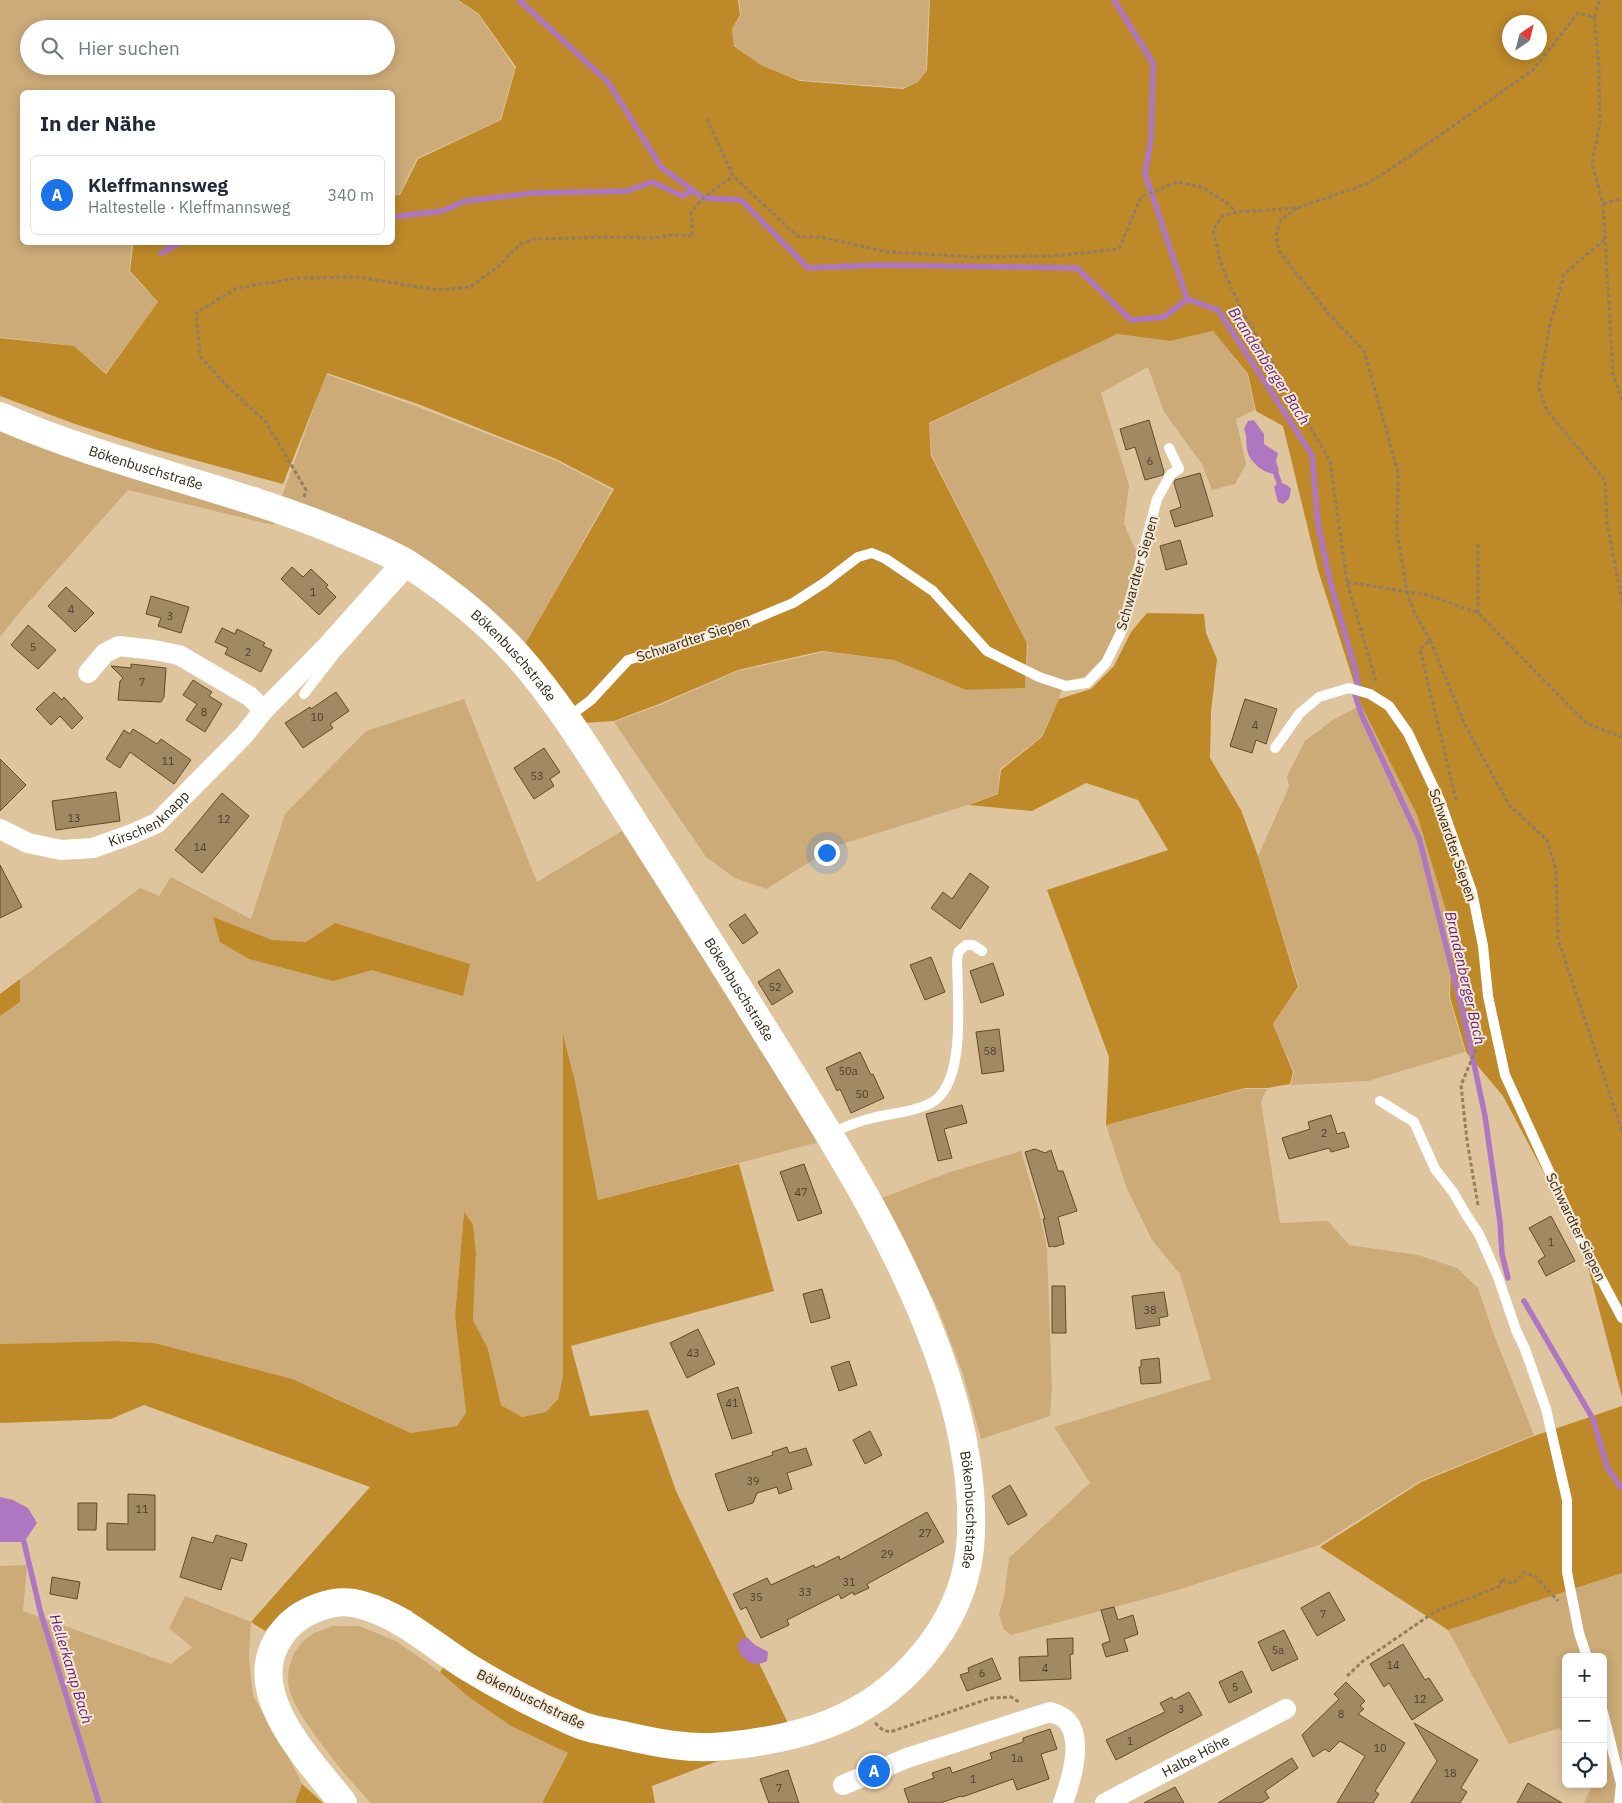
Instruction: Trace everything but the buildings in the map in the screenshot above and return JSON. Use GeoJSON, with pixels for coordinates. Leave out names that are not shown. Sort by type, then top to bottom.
{"type":"FeatureCollection","features":[{"type":"Feature","properties":{"kind":"main road","name":"Bökenbuschstraße"},"geometry":{"type":"LineString","coordinates":[[0,416],[30,429],[95,452],[264,503],[384,551],[408,564],[468,607],[493,630],[533,674],[580,737],[828,1134],[886,1235],[909,1282],[948,1380],[959,1424],[970,1491],[971,1539],[966,1573],[957,1599],[940,1633],[918,1662],[892,1686],[862,1707],[832,1723],[785,1736],[723,1747],[668,1746],[582,1726],[526,1700],[467,1667],[408,1626],[364,1605],[340,1602],[318,1606],[288,1624],[273,1647],[268,1663],[268,1685],[274,1704],[289,1734],[343,1803]]}},
{"type":"Feature","properties":{"kind":"street","name":"Kirschenknapp"},"geometry":{"type":"LineString","coordinates":[[0,829],[28,843],[61,850],[92,848],[157,823],[244,735],[264,710],[408,564]]}},
{"type":"Feature","properties":{"kind":"street"},"geometry":{"type":"LineString","coordinates":[[88,672],[106,653],[119,646],[179,655],[249,696],[264,710]]}},
{"type":"Feature","properties":{"kind":"street","name":"Halbe Höhe"},"geometry":{"type":"LineString","coordinates":[[1105,1803],[1286,1709]]}},
{"type":"Feature","properties":{"kind":"street"},"geometry":{"type":"LineString","coordinates":[[843,1785],[907,1758],[1050,1712],[1066,1719],[1074,1730],[1073,1765],[1063,1803]]}},
{"type":"Feature","properties":{"kind":"lane","name":"Schwardter Siepen"},"geometry":{"type":"LineString","coordinates":[[566,718],[591,700],[628,660],[733,628],[793,602],[824,583],[858,557],[872,553],[886,559],[933,592],[987,650],[1039,678],[1066,686],[1087,683],[1106,663],[1122,630],[1157,499],[1171,474],[1179,469],[1169,448]]}},
{"type":"Feature","properties":{"kind":"lane"},"geometry":{"type":"LineString","coordinates":[[304,694],[408,564]]}},
{"type":"Feature","properties":{"kind":"lane","name":"Schwardter Siepen"},"geometry":{"type":"LineString","coordinates":[[1275,748],[1300,713],[1319,697],[1349,688],[1370,694],[1389,706],[1408,733],[1440,801],[1472,892],[1483,946],[1491,1013],[1505,1075],[1582,1243],[1622,1318]]}},
{"type":"Feature","properties":{"kind":"lane"},"geometry":{"type":"LineString","coordinates":[[828,1134],[866,1119],[912,1111],[932,1103],[945,1090],[954,1065],[959,1035],[957,959],[959,951],[966,945],[973,945],[982,951]]}},
{"type":"Feature","properties":{"kind":"lane"},"geometry":{"type":"LineString","coordinates":[[1380,1101],[1414,1122],[1435,1169],[1453,1192],[1479,1234],[1498,1277],[1516,1330],[1525,1349],[1546,1409],[1567,1500],[1567,1572],[1575,1614],[1586,1653]]}},
{"type":"Feature","properties":{"kind":"lane"},"geometry":{"type":"LineString","coordinates":[[1607,1727],[1622,1784],[1619,1803]]}},
{"type":"Feature","properties":{"kind":"path"},"geometry":{"type":"LineString","coordinates":[[1600,0],[1594,17],[1599,67],[1600,123],[1592,163],[1603,204],[1613,374],[1622,400]]}},
{"type":"Feature","properties":{"kind":"path"},"geometry":{"type":"LineString","coordinates":[[1382,702],[1347,582],[1330,461],[1242,311],[1222,267],[1213,230],[1222,216],[1237,212],[1297,208],[1368,184],[1533,70],[1578,13],[1594,17]]}},
{"type":"Feature","properties":{"kind":"path"},"geometry":{"type":"LineString","coordinates":[[707,119],[733,176],[798,236],[825,238],[888,252],[975,257],[1052,256],[1119,248],[1141,197],[1178,182],[1202,187],[1227,203],[1237,212]]}},
{"type":"Feature","properties":{"kind":"path"},"geometry":{"type":"LineString","coordinates":[[299,516],[306,490],[266,422],[227,386],[200,356],[196,313],[236,288],[299,278],[358,277],[438,290],[470,287],[499,266],[520,244],[535,239],[694,236],[691,212],[703,198],[733,176]]}},
{"type":"Feature","properties":{"kind":"path"},"geometry":{"type":"LineString","coordinates":[[1603,204],[1620,199]]}},
{"type":"Feature","properties":{"kind":"path"},"geometry":{"type":"LineString","coordinates":[[1297,208],[1281,220],[1276,235],[1279,250],[1329,314],[1364,351],[1398,472],[1397,532],[1407,592],[1414,612],[1430,640],[1465,725],[1509,805],[1547,840],[1556,870],[1558,939],[1622,1131]]}},
{"type":"Feature","properties":{"kind":"path"},"geometry":{"type":"LineString","coordinates":[[1604,240],[1564,274],[1549,328],[1539,388],[1548,411],[1605,480],[1607,522],[1622,602]]}},
{"type":"Feature","properties":{"kind":"path"},"geometry":{"type":"LineString","coordinates":[[1478,544],[1478,613]]}},
{"type":"Feature","properties":{"kind":"path"},"geometry":{"type":"LineString","coordinates":[[1347,582],[1428,596],[1478,613],[1586,723],[1622,737]]}},
{"type":"Feature","properties":{"kind":"path"},"geometry":{"type":"LineString","coordinates":[[1430,640],[1420,649],[1456,801]]}},
{"type":"Feature","properties":{"kind":"path"},"geometry":{"type":"LineString","coordinates":[[1479,1234],[1478,1207],[1467,1140],[1461,1085],[1491,1013]]}},
{"type":"Feature","properties":{"kind":"path"},"geometry":{"type":"LineString","coordinates":[[1347,1676],[1363,1661],[1436,1611],[1501,1586],[1501,1579],[1513,1584],[1524,1572],[1536,1576],[1560,1604],[1575,1614]]}},
{"type":"Feature","properties":{"kind":"path"},"geometry":{"type":"LineString","coordinates":[[862,1707],[876,1725],[890,1732],[992,1698],[1011,1697],[1040,1714]]}},
{"type":"Feature","properties":{"kind":"shaded area"},"geometry":{"type":"Polygon","coordinates":[[[0,0],[457,0],[479,15],[515,68],[500,120],[417,158],[399,195],[395,194],[395,90],[20,90],[20,245],[132,245],[129,272],[158,302],[106,373],[74,346],[0,337],[0,0]]]}},
{"type":"Feature","properties":{"kind":"shaded area"},"geometry":{"type":"Polygon","coordinates":[[[458,0],[738,0],[740,15],[732,29],[734,46],[761,65],[800,81],[903,89],[918,82],[927,70],[930,0],[1622,0],[1622,1397],[1588,1267],[1560,1203],[1503,1096],[1466,1052],[1450,997],[1452,930],[1417,815],[1361,705],[1318,570],[1283,426],[1256,411],[1248,374],[1213,331],[1170,341],[1117,334],[929,423],[931,456],[1027,643],[1025,688],[966,690],[894,660],[822,651],[738,670],[614,721],[583,723],[524,646],[614,489],[556,459],[418,404],[327,373],[283,484],[154,449],[75,424],[0,396],[0,338],[74,346],[106,374],[158,302],[130,271],[134,245],[395,245],[395,195],[400,195],[418,159],[501,120],[516,67],[479,14],[458,0]]]}},
{"type":"Feature","properties":{"kind":"shaded area"},"geometry":{"type":"Polygon","coordinates":[[[739,0],[929,0],[926,70],[918,82],[903,88],[800,80],[761,65],[734,45],[732,29],[741,15],[739,0]]]}},
{"type":"Feature","properties":{"kind":"shaded area"},"geometry":{"type":"Polygon","coordinates":[[[1213,331],[1247,374],[1255,410],[1236,419],[1246,464],[1235,484],[1212,490],[1202,464],[1164,412],[1148,367],[1101,393],[1129,485],[1124,524],[1137,553],[1116,632],[1102,659],[1084,677],[1064,681],[1059,699],[1041,737],[1000,769],[998,793],[968,805],[836,846],[766,889],[735,878],[706,857],[614,722],[660,705],[738,671],[823,652],[895,660],[966,690],[1025,688],[1028,644],[932,456],[929,424],[1116,334],[1170,341],[1213,331]]]}},
{"type":"Feature","properties":{"kind":"shaded area"},"geometry":{"type":"Polygon","coordinates":[[[326,374],[418,407],[557,461],[612,490],[524,646],[281,499],[326,374]]]}},
{"type":"Feature","properties":{"kind":"shaded area"},"geometry":{"type":"Polygon","coordinates":[[[1254,420],[1264,434],[1264,444],[1278,453],[1276,461],[1279,471],[1276,474],[1262,470],[1248,454],[1244,429],[1248,421],[1254,420]]]}},
{"type":"Feature","properties":{"kind":"shaded area"},"geometry":{"type":"Polygon","coordinates":[[[0,428],[276,517],[273,525],[128,490],[18,614],[0,637],[0,428]]]}},
{"type":"Feature","properties":{"kind":"shaded area"},"geometry":{"type":"Polygon","coordinates":[[[1279,482],[1291,489],[1289,499],[1283,504],[1278,502],[1274,487],[1279,482]]]}},
{"type":"Feature","properties":{"kind":"shaded area"},"geometry":{"type":"Polygon","coordinates":[[[1147,613],[1204,614],[1206,633],[1217,659],[1211,712],[1210,758],[1241,810],[1258,856],[1298,987],[1273,1024],[1293,1072],[1290,1084],[1267,1088],[1245,1088],[1106,1125],[1109,1057],[1047,890],[1168,850],[1138,800],[1086,783],[1032,811],[969,805],[998,794],[1001,770],[1042,737],[1059,699],[1091,689],[1114,666],[1131,632],[1147,613]]]}},
{"type":"Feature","properties":{"kind":"shaded area"},"geometry":{"type":"Polygon","coordinates":[[[464,699],[537,882],[622,831],[819,1142],[598,1200],[575,1081],[564,1037],[563,1376],[558,1399],[546,1412],[522,1417],[501,1405],[488,1349],[473,1320],[476,1253],[473,1224],[464,1213],[455,1316],[466,1413],[458,1426],[411,1433],[333,1397],[154,1343],[116,1341],[0,1344],[0,1016],[20,1002],[20,979],[140,888],[159,896],[171,877],[251,919],[285,814],[366,731],[464,699]]]}},
{"type":"Feature","properties":{"kind":"shaded area"},"geometry":{"type":"Polygon","coordinates":[[[1361,705],[1417,815],[1452,930],[1449,997],[1465,1052],[1368,1081],[1291,1085],[1294,1072],[1273,1024],[1299,987],[1258,856],[1289,787],[1287,776],[1305,741],[1333,720],[1361,705]]]}},
{"type":"Feature","properties":{"kind":"shaded area"},"geometry":{"type":"Polygon","coordinates":[[[213,917],[272,940],[306,942],[335,923],[470,964],[463,996],[372,970],[333,981],[249,959],[220,942],[213,917]]]}},
{"type":"Feature","properties":{"kind":"shaded area"},"geometry":{"type":"Polygon","coordinates":[[[20,979],[20,1002],[0,1016],[0,994],[20,979]]]}},
{"type":"Feature","properties":{"kind":"shaded area"},"geometry":{"type":"Polygon","coordinates":[[[563,1034],[575,1081],[598,1200],[739,1164],[774,1291],[571,1346],[590,1416],[648,1410],[676,1491],[798,1744],[715,1762],[652,1786],[655,1803],[542,1803],[568,1753],[511,1726],[470,1698],[440,1672],[443,1668],[412,1611],[378,1595],[343,1591],[313,1596],[283,1612],[265,1631],[251,1622],[370,1487],[144,1405],[111,1419],[0,1423],[0,1344],[116,1341],[154,1343],[292,1379],[411,1433],[457,1426],[466,1413],[455,1316],[464,1212],[473,1224],[476,1253],[473,1320],[488,1349],[501,1405],[522,1417],[546,1412],[558,1399],[563,1376],[563,1034]]]}},
{"type":"Feature","properties":{"kind":"shaded area"},"geometry":{"type":"Polygon","coordinates":[[[1244,1089],[1267,1089],[1261,1102],[1280,1223],[1328,1221],[1349,1245],[1418,1255],[1457,1268],[1478,1288],[1494,1335],[1534,1435],[1420,1481],[1319,1545],[1174,1591],[1011,1635],[1004,1630],[999,1614],[1004,1596],[1009,1558],[1090,1483],[1054,1427],[1211,1379],[1180,1274],[1152,1240],[1127,1189],[1106,1125],[1244,1089]]]}},
{"type":"Feature","properties":{"kind":"shaded area"},"geometry":{"type":"Polygon","coordinates":[[[1021,1151],[1040,1215],[1047,1249],[1052,1389],[1050,1416],[981,1439],[963,1374],[939,1311],[882,1198],[947,1173],[1021,1151]]]}},
{"type":"Feature","properties":{"kind":"shaded area"},"geometry":{"type":"Polygon","coordinates":[[[1622,1406],[1622,1573],[1448,1630],[1320,1547],[1421,1482],[1534,1436],[1622,1406]]]}},
{"type":"Feature","properties":{"kind":"shaded area"},"geometry":{"type":"Polygon","coordinates":[[[0,1497],[13,1500],[28,1508],[37,1523],[24,1542],[0,1542],[0,1497]]]}},
{"type":"Feature","properties":{"kind":"shaded area"},"geometry":{"type":"Polygon","coordinates":[[[27,1565],[23,1611],[171,1664],[192,1647],[169,1628],[185,1596],[251,1622],[249,1657],[253,1696],[285,1750],[302,1784],[295,1803],[3,1803],[0,1799],[0,1566],[27,1565]]]}},
{"type":"Feature","properties":{"kind":"shaded area"},"geometry":{"type":"Polygon","coordinates":[[[1622,1573],[1622,1803],[1584,1803],[1591,1788],[1607,1788],[1607,1653],[1562,1653],[1562,1731],[1560,1728],[1509,1744],[1448,1630],[1622,1573]]]}},
{"type":"Feature","properties":{"kind":"shaded area"},"geometry":{"type":"Polygon","coordinates":[[[332,1626],[359,1626],[396,1641],[440,1672],[470,1698],[511,1726],[568,1753],[542,1803],[371,1803],[323,1746],[300,1713],[288,1684],[289,1668],[299,1646],[311,1635],[332,1626]]]}},
{"type":"Feature","properties":{"kind":"shaded area"},"geometry":{"type":"Polygon","coordinates":[[[748,1638],[755,1645],[768,1652],[767,1661],[757,1664],[752,1663],[741,1655],[737,1645],[742,1639],[748,1638]]]}},
{"type":"Feature","properties":{"kind":"shaded area"},"geometry":{"type":"Polygon","coordinates":[[[302,1784],[323,1803],[295,1803],[302,1784]]]}},
{"type":"Feature","properties":{"kind":"waterway"},"geometry":{"type":"LineString","coordinates":[[519,0],[608,82],[661,167],[703,198],[741,200],[808,268],[877,265],[1077,268],[1131,320],[1164,317],[1187,299]]}},
{"type":"Feature","properties":{"kind":"waterway","name":"Brandenberger Bach"},"geometry":{"type":"LineString","coordinates":[[1114,0],[1153,63],[1151,139],[1145,174],[1187,299],[1218,310],[1312,455],[1318,525],[1330,581],[1356,672],[1358,686]]}},
{"type":"Feature","properties":{"kind":"waterway"},"geometry":{"type":"LineString","coordinates":[[395,217],[442,211],[465,201],[533,193],[627,191],[652,182],[683,196],[693,190]]}},
{"type":"Feature","properties":{"kind":"waterway"},"geometry":{"type":"LineString","coordinates":[[161,253],[176,245]]}},
{"type":"Feature","properties":{"kind":"waterway"},"geometry":{"type":"LineString","coordinates":[[1276,474],[1279,482]]}},
{"type":"Feature","properties":{"kind":"waterway","name":"Brandenberger Bach"},"geometry":{"type":"LineString","coordinates":[[1355,695],[1362,716],[1419,838],[1465,1021],[1485,1116],[1500,1222],[1502,1254],[1508,1278]]}},
{"type":"Feature","properties":{"kind":"waterway","name":"Brandenberger Bach"},"geometry":{"type":"LineString","coordinates":[[1524,1301],[1593,1419],[1607,1467],[1622,1489]]}},
{"type":"Feature","properties":{"kind":"waterway","name":"Hellerkamp Bach"},"geometry":{"type":"LineString","coordinates":[[24,1542],[40,1610],[99,1803]]}},
{"type":"Feature","properties":{"kind":"place","name":"Kleffmannsweg"},"geometry":{"type":"Point","coordinates":[874,1771]}}]}
